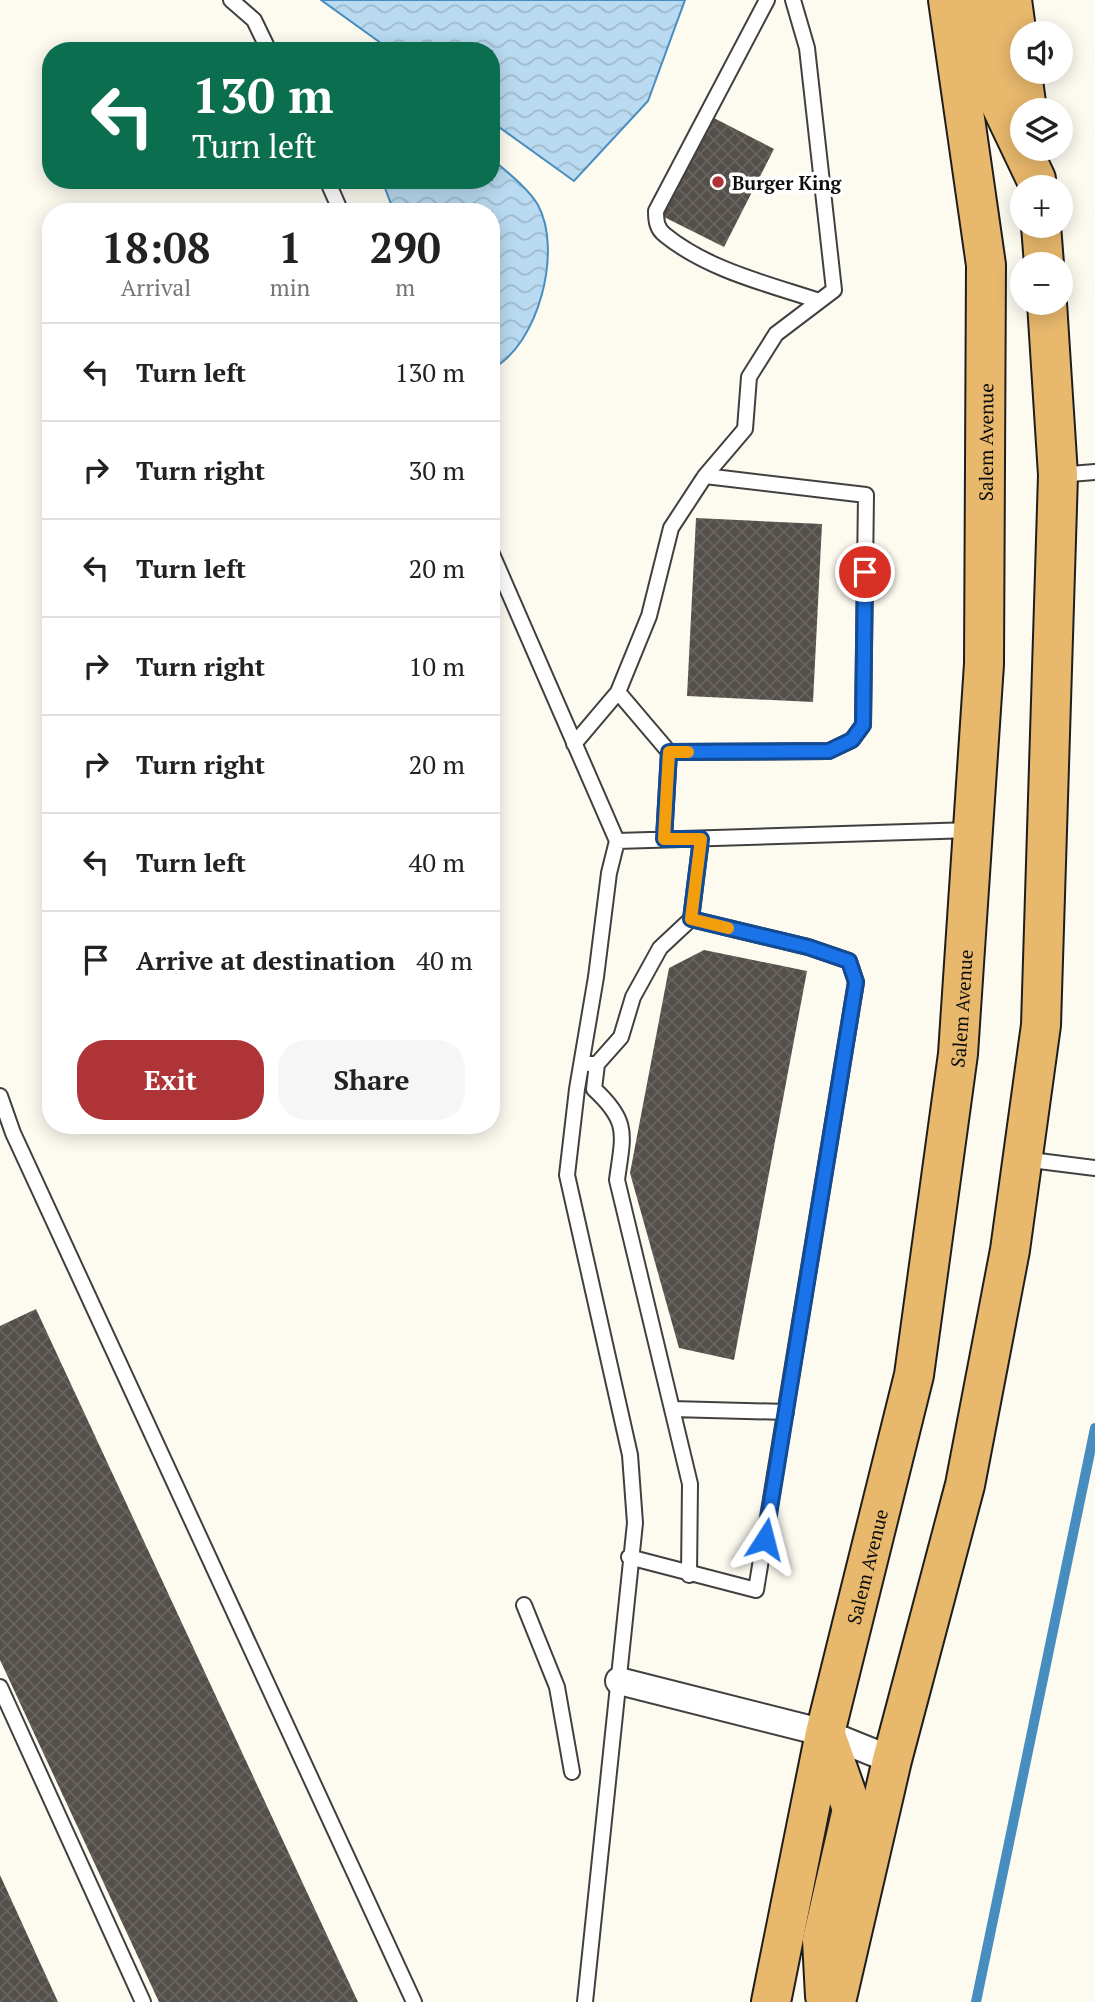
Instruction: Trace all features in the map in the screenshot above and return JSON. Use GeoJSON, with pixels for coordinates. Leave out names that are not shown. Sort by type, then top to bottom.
{"type":"FeatureCollection","features":[{"type":"Feature","properties":{"kind":"highway","name":"Salem Avenue"},"geometry":{"type":"LineString","coordinates":[[776,1993],[825,1733],[914,1375],[958,1054],[984,664],[986,265],[948,0]]}},
{"type":"Feature","properties":{"kind":"highway"},"geometry":{"type":"LineString","coordinates":[[974,0],[994,91],[1035,172]]}},
{"type":"Feature","properties":{"kind":"highway"},"geometry":{"type":"LineString","coordinates":[[1012,0],[1025,98]]}},
{"type":"Feature","properties":{"kind":"highway"},"geometry":{"type":"LineString","coordinates":[[836,2002],[892,1760],[965,1485],[1010,1250],[1041,1025],[1077,473],[1049,315]]}},
{"type":"Feature","properties":{"kind":"highway"},"geometry":{"type":"LineString","coordinates":[[825,1733],[852,1810],[822,1940],[825,2002]]}},
{"type":"Feature","properties":{"kind":"street"},"geometry":{"type":"LineString","coordinates":[[618,1681],[825,1733],[892,1760]]}},
{"type":"Feature","properties":{"kind":"lane"},"geometry":{"type":"LineString","coordinates":[[231,0],[254,20],[265,42]]}},
{"type":"Feature","properties":{"kind":"lane"},"geometry":{"type":"LineString","coordinates":[[767,0],[656,211],[656,223],[664,235],[718,266],[819,301]]}},
{"type":"Feature","properties":{"kind":"lane"},"geometry":{"type":"LineString","coordinates":[[574,744],[618,692],[649,616],[671,528],[705,476],[745,429],[749,377],[776,334],[834,290],[807,48],[793,0]]}},
{"type":"Feature","properties":{"kind":"lane"},"geometry":{"type":"LineString","coordinates":[[669,752],[829,751],[852,740],[863,725],[866,495],[705,476]]}},
{"type":"Feature","properties":{"kind":"lane"},"geometry":{"type":"LineString","coordinates":[[500,573],[617,841],[609,873],[590,1064],[594,1089],[612,1106],[623,1130],[617,1180],[690,1484],[689,1575]]}},
{"type":"Feature","properties":{"kind":"lane"},"geometry":{"type":"LineString","coordinates":[[618,692],[669,752],[664,839]]}},
{"type":"Feature","properties":{"kind":"lane"},"geometry":{"type":"LineString","coordinates":[[617,841],[973,830]]}},
{"type":"Feature","properties":{"kind":"lane"},"geometry":{"type":"LineString","coordinates":[[584,2002],[629,1557],[635,1523],[630,1455],[567,1175],[576,1089],[590,1064],[621,1037],[633,997],[660,948],[691,919],[701,839]]}},
{"type":"Feature","properties":{"kind":"lane"},"geometry":{"type":"LineString","coordinates":[[629,1557],[689,1575],[757,1590],[856,982],[849,961],[808,947],[691,919]]}},
{"type":"Feature","properties":{"kind":"lane"},"geometry":{"type":"LineString","coordinates":[[0,1096],[24,1157],[414,2002]]}},
{"type":"Feature","properties":{"kind":"lane"},"geometry":{"type":"LineString","coordinates":[[1022,1159],[1095,1168]]}},
{"type":"Feature","properties":{"kind":"lane"},"geometry":{"type":"LineString","coordinates":[[672,1409],[786,1412]]}},
{"type":"Feature","properties":{"kind":"lane"},"geometry":{"type":"LineString","coordinates":[[524,1605],[557,1687],[572,1772]]}},
{"type":"Feature","properties":{"kind":"lane"},"geometry":{"type":"LineString","coordinates":[[0,1687],[143,2002]]}},
{"type":"Feature","properties":{"kind":"water"},"geometry":{"type":"Polygon","coordinates":[[[321,0],[685,0],[648,101],[574,181],[500,128],[500,42],[379,42],[321,0]]]}},
{"type":"Feature","properties":{"kind":"water"},"geometry":{"type":"Polygon","coordinates":[[[500,166],[534,199],[545,224],[547,271],[533,319],[522,340],[500,363],[500,203],[391,203],[385,189],[500,189],[500,166]]]}},
{"type":"Feature","properties":{"kind":"building","name":"Burger King"},"geometry":{"type":"Polygon","coordinates":[[[712,117],[774,149],[724,247],[662,216],[712,117]]]}},
{"type":"Feature","properties":{"kind":"building"},"geometry":{"type":"Polygon","coordinates":[[[696,518],[822,524],[813,702],[687,696],[696,518]]]}},
{"type":"Feature","properties":{"kind":"building"},"geometry":{"type":"Polygon","coordinates":[[[704,950],[807,971],[734,1360],[679,1348],[630,1173],[669,968],[704,950]]]}},
{"type":"Feature","properties":{"kind":"building"},"geometry":{"type":"Polygon","coordinates":[[[36,1309],[358,2002],[159,2002],[0,1660],[0,1326],[36,1309]]]}},
{"type":"Feature","properties":{"kind":"building"},"geometry":{"type":"Polygon","coordinates":[[[0,1875],[58,2002],[0,2002],[0,1875]]]}},
{"type":"Feature","properties":{"kind":"waterway"},"geometry":{"type":"LineString","coordinates":[[976,2002],[1095,1428]]}},
{"type":"Feature","properties":{"kind":"slow traffic"},"geometry":{"type":"LineString","coordinates":[[688,752],[669,752],[664,839],[701,839],[691,919],[728,928]]}},
{"type":"Feature","properties":{"kind":"place","name":"Burger King"},"geometry":{"type":"Point","coordinates":[718,182]}},
{"type":"Feature","properties":{"kind":"route"},"geometry":{"type":"LineString","coordinates":[[765,1539],[856,982],[849,961],[808,947],[691,919],[701,839],[664,839],[669,752],[829,751],[852,740],[863,725],[865,572]]}}]}
